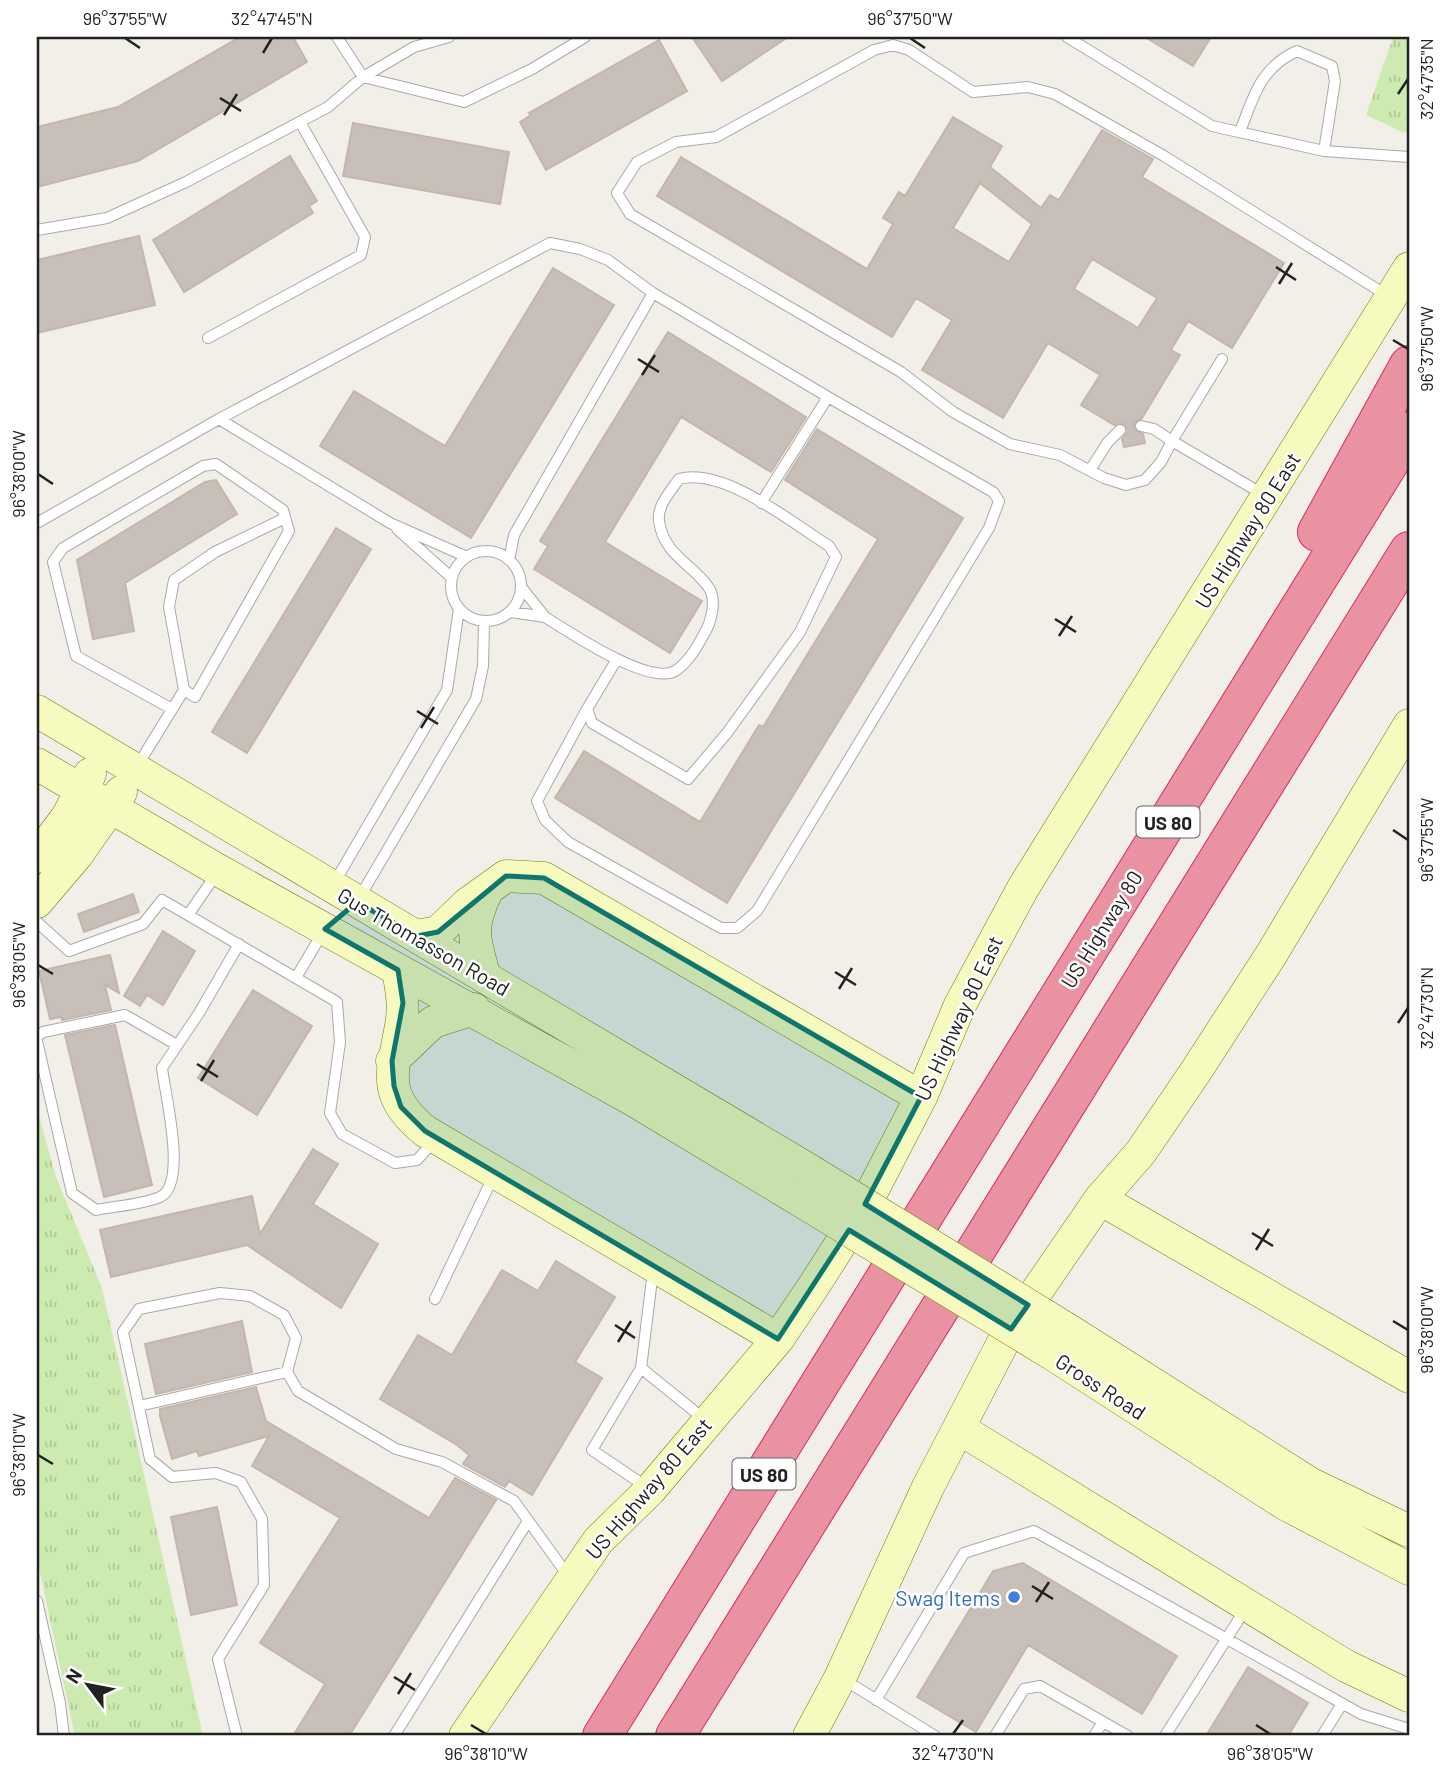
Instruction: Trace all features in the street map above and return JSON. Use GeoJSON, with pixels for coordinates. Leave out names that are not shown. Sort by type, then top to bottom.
{"type":"FeatureCollection","features":[{"type":"Feature","properties":{"kind":"highway"},"geometry":{"type":"LineString","coordinates":[[1202,766],[1261,629],[1409,365]]}},
{"type":"Feature","properties":{"kind":"highway","name":"US Highway 80"},"geometry":{"type":"LineString","coordinates":[[602,1736],[1409,431]]}},
{"type":"Feature","properties":{"kind":"highway","name":"US 80"},"geometry":{"type":"LineString","coordinates":[[676,1736],[1409,551]]}},
{"type":"Feature","properties":{"kind":"main road","name":"US Highway 80 East"},"geometry":{"type":"LineString","coordinates":[[466,1736],[598,1541],[650,1490],[778,1339],[864,1206],[921,1097],[960,1005],[1017,898],[1409,268]]}},
{"type":"Feature","properties":{"kind":"main road","name":"Gus Thomasson Road"},"geometry":{"type":"LineString","coordinates":[[37,711],[485,976],[804,1184]]}},
{"type":"Feature","properties":{"kind":"main road"},"geometry":{"type":"LineString","coordinates":[[814,1734],[929,1487],[1008,1333],[1100,1199],[1141,1152],[1204,1059],[1271,955],[1409,725]]}},
{"type":"Feature","properties":{"kind":"main road"},"geometry":{"type":"LineString","coordinates":[[37,857],[56,834],[102,751]]}},
{"type":"Feature","properties":{"kind":"main road","name":"Gus Thomasson Road"},"geometry":{"type":"LineString","coordinates":[[37,764],[218,870],[474,1009],[635,1101],[804,1184]]}},
{"type":"Feature","properties":{"kind":"main road"},"geometry":{"type":"LineString","coordinates":[[37,901],[77,855],[135,771]]}},
{"type":"Feature","properties":{"kind":"main road"},"geometry":{"type":"LineString","coordinates":[[416,936],[438,932],[506,876],[544,878],[921,1097]]}},
{"type":"Feature","properties":{"kind":"main road"},"geometry":{"type":"LineString","coordinates":[[485,976],[473,929],[476,912],[490,887]]}},
{"type":"Feature","properties":{"kind":"main road"},"geometry":{"type":"LineString","coordinates":[[325,929],[344,895]]}},
{"type":"Feature","properties":{"kind":"main road"},"geometry":{"type":"LineString","coordinates":[[398,970],[404,1003],[392,1061],[394,1086],[401,1107],[411,1120],[436,1138],[778,1339]]}},
{"type":"Feature","properties":{"kind":"main road"},"geometry":{"type":"LineString","coordinates":[[392,1061],[433,1021],[474,1009]]}},
{"type":"Feature","properties":{"kind":"main road","name":"Gross Road"},"geometry":{"type":"LineString","coordinates":[[804,1184],[1059,1342],[1311,1484],[1409,1531]]}},
{"type":"Feature","properties":{"kind":"main road"},"geometry":{"type":"LineString","coordinates":[[1100,1199],[1407,1370]]}},
{"type":"Feature","properties":{"kind":"main road","name":"Gross Road"},"geometry":{"type":"LineString","coordinates":[[1059,1342],[1285,1504],[1409,1569]]}},
{"type":"Feature","properties":{"kind":"main road"},"geometry":{"type":"LineString","coordinates":[[960,1429],[1346,1666],[1409,1696]]}},
{"type":"Feature","properties":{"kind":"lane"},"geometry":{"type":"LineString","coordinates":[[337,37],[363,77],[464,102],[532,69],[585,37]]}},
{"type":"Feature","properties":{"kind":"lane"},"geometry":{"type":"LineString","coordinates":[[37,230],[107,218],[186,181],[328,107],[363,77],[414,47],[449,37]]}},
{"type":"Feature","properties":{"kind":"lane"},"geometry":{"type":"LineString","coordinates":[[1067,37],[1212,126],[1324,151],[1409,157]]}},
{"type":"Feature","properties":{"kind":"lane"},"geometry":{"type":"LineString","coordinates":[[1222,359],[1161,462],[1144,480],[1126,485],[1060,455],[1010,444],[953,412],[901,372],[630,214],[617,192],[637,162],[676,142],[716,136],[874,50],[892,45],[909,50],[974,92],[1028,87],[1055,94],[1164,156],[1391,298]]}},
{"type":"Feature","properties":{"kind":"lane"},"geometry":{"type":"LineString","coordinates":[[1240,132],[1260,79],[1279,59],[1297,51],[1332,66],[1335,81],[1324,151]]}},
{"type":"Feature","properties":{"kind":"lane"},"geometry":{"type":"LineString","coordinates":[[208,338],[360,255],[365,237],[300,122]]}},
{"type":"Feature","properties":{"kind":"lane"},"geometry":{"type":"LineString","coordinates":[[37,523],[219,418],[550,243],[580,249],[608,260],[653,293],[993,492],[999,501],[989,528],[765,899],[757,911],[737,928],[721,928],[568,842],[545,820],[537,801],[617,659]]}},
{"type":"Feature","properties":{"kind":"lane"},"geometry":{"type":"LineString","coordinates":[[509,560],[514,535],[653,293]]}},
{"type":"Feature","properties":{"kind":"lane"},"geometry":{"type":"LineString","coordinates":[[761,503],[828,397]]}},
{"type":"Feature","properties":{"kind":"lane"},"geometry":{"type":"LineString","coordinates":[[219,418],[390,523],[467,557],[493,552],[514,535]]}},
{"type":"Feature","properties":{"kind":"lane"},"geometry":{"type":"LineString","coordinates":[[1141,426],[1154,429],[1267,497]]}},
{"type":"Feature","properties":{"kind":"lane"},"geometry":{"type":"LineString","coordinates":[[1090,470],[1108,442],[1121,430]]}},
{"type":"Feature","properties":{"kind":"lane"},"geometry":{"type":"LineString","coordinates":[[172,709],[76,656],[53,562],[63,548],[203,466],[216,464],[283,510],[289,531],[195,696],[184,690]]}},
{"type":"Feature","properties":{"kind":"lane"},"geometry":{"type":"LineString","coordinates":[[493,552],[509,560],[516,568],[522,588],[545,617],[617,659],[655,674],[673,672],[692,655],[707,630],[713,604],[710,589],[687,568],[663,538],[659,518],[664,501],[679,478],[694,475],[722,482],[829,546],[836,557],[800,632],[688,779],[592,723],[587,709]]}},
{"type":"Feature","properties":{"kind":"lane"},"geometry":{"type":"LineString","coordinates":[[135,771],[184,690],[169,607],[174,580],[215,552],[285,519]]}},
{"type":"Feature","properties":{"kind":"lane"},"geometry":{"type":"LineString","coordinates":[[390,523],[452,578]]}},
{"type":"Feature","properties":{"kind":"lane"},"geometry":{"type":"LineString","coordinates":[[467,557],[452,578],[454,599],[459,609],[474,620],[484,622],[511,612],[545,617]]}},
{"type":"Feature","properties":{"kind":"lane"},"geometry":{"type":"LineString","coordinates":[[511,612],[522,588]]}},
{"type":"Feature","properties":{"kind":"lane"},"geometry":{"type":"LineString","coordinates":[[344,895],[447,690],[459,609]]}},
{"type":"Feature","properties":{"kind":"lane"},"geometry":{"type":"LineString","coordinates":[[344,895],[476,699],[483,666],[484,622]]}},
{"type":"Feature","properties":{"kind":"lane"},"geometry":{"type":"LineString","coordinates":[[188,915],[218,870]]}},
{"type":"Feature","properties":{"kind":"lane"},"geometry":{"type":"LineString","coordinates":[[37,922],[69,950],[143,924],[162,900],[297,976],[337,1002],[340,1042],[330,1113],[342,1134],[395,1163],[417,1160],[436,1138]]}},
{"type":"Feature","properties":{"kind":"lane"},"geometry":{"type":"LineString","coordinates":[[297,976],[325,929]]}},
{"type":"Feature","properties":{"kind":"lane"},"geometry":{"type":"LineString","coordinates":[[177,1045],[125,1015],[43,1032],[37,1039],[72,1193],[96,1210],[161,1196],[173,1184],[175,1167],[162,1068],[177,1045],[239,944]]}},
{"type":"Feature","properties":{"kind":"lane"},"geometry":{"type":"LineString","coordinates":[[435,1299],[495,1173]]}},
{"type":"Feature","properties":{"kind":"lane"},"geometry":{"type":"LineString","coordinates":[[650,1490],[592,1450],[641,1368],[654,1266]]}},
{"type":"Feature","properties":{"kind":"lane"},"geometry":{"type":"LineString","coordinates":[[237,1736],[218,1659],[264,1585],[262,1519],[241,1482],[216,1472],[172,1478],[150,1459],[123,1332],[139,1309],[220,1293],[250,1296],[284,1315],[296,1338],[287,1371],[298,1391],[396,1449],[442,1462],[514,1501],[571,1580]]}},
{"type":"Feature","properties":{"kind":"lane"},"geometry":{"type":"LineString","coordinates":[[641,1368],[707,1421]]}},
{"type":"Feature","properties":{"kind":"lane"},"geometry":{"type":"LineString","coordinates":[[139,1406],[287,1371]]}},
{"type":"Feature","properties":{"kind":"lane"},"geometry":{"type":"LineString","coordinates":[[394,1736],[528,1521]]}},
{"type":"Feature","properties":{"kind":"lane"},"geometry":{"type":"LineString","coordinates":[[876,1700],[964,1553],[1034,1531],[1342,1704],[1361,1714],[1409,1729]]}},
{"type":"Feature","properties":{"kind":"lane"},"geometry":{"type":"LineString","coordinates":[[37,1601],[60,1703],[64,1736]]}},
{"type":"Feature","properties":{"kind":"lane"},"geometry":{"type":"LineString","coordinates":[[1165,1736],[1248,1605]]}},
{"type":"Feature","properties":{"kind":"lane"},"geometry":{"type":"LineString","coordinates":[[840,1678],[935,1736]]}},
{"type":"Feature","properties":{"kind":"lane"},"geometry":{"type":"LineString","coordinates":[[995,1736],[1024,1689],[1031,1686],[1040,1686],[1128,1736]]}},
{"type":"Feature","properties":{"kind":"lane"},"geometry":{"type":"LineString","coordinates":[[1322,1736],[1342,1704]]}},
{"type":"Feature","properties":{"kind":"lane"},"geometry":{"type":"LineString","coordinates":[[1094,1736],[1103,1722]]}},
{"type":"Feature","properties":{"kind":"highlighted area"},"geometry":{"type":"Polygon","coordinates":[[[506,876],[544,878],[921,1097],[865,1204],[1028,1305],[1011,1329],[849,1230],[778,1339],[425,1131],[401,1107],[394,1086],[392,1061],[403,1003],[398,970],[325,929],[357,902],[417,936],[438,932],[506,876]]]}},
{"type":"Feature","properties":{"kind":"green space"},"geometry":{"type":"Polygon","coordinates":[[[1393,37],[1409,37],[1409,132],[1402,132],[1366,115],[1393,37]]]}},
{"type":"Feature","properties":{"kind":"green space"},"geometry":{"type":"Polygon","coordinates":[[[37,1109],[56,1177],[102,1288],[203,1736],[75,1736],[37,1559],[37,1109]]]}},
{"type":"Feature","properties":{"kind":"building"},"geometry":{"type":"Polygon","coordinates":[[[240,37],[293,37],[307,62],[138,161],[37,187],[37,127],[118,107],[240,37]]]}},
{"type":"Feature","properties":{"kind":"building"},"geometry":{"type":"Polygon","coordinates":[[[692,37],[788,37],[722,81],[692,37]]]}},
{"type":"Feature","properties":{"kind":"building"},"geometry":{"type":"Polygon","coordinates":[[[1145,37],[1211,37],[1193,66],[1145,37]]]}},
{"type":"Feature","properties":{"kind":"building"},"geometry":{"type":"Polygon","coordinates":[[[659,40],[687,91],[546,170],[520,122],[531,115],[529,113],[659,40]]]}},
{"type":"Feature","properties":{"kind":"building"},"geometry":{"type":"Polygon","coordinates":[[[953,117],[1002,146],[990,167],[1041,208],[1050,195],[1059,200],[1102,130],[1153,159],[1142,177],[1284,263],[1232,348],[1188,321],[1171,350],[1180,355],[1142,418],[1134,424],[1134,429],[1143,434],[1145,443],[1124,447],[1122,439],[1128,431],[1125,424],[1114,425],[1081,405],[1100,375],[1048,343],[1003,418],[922,370],[952,320],[916,298],[892,337],[657,196],[681,157],[867,269],[893,224],[883,218],[899,192],[905,196],[953,117]],[[980,183],[953,228],[1009,262],[1032,224],[980,183]],[[1092,259],[1074,289],[1138,328],[1157,298],[1092,259]]]}},
{"type":"Feature","properties":{"kind":"building"},"geometry":{"type":"Polygon","coordinates":[[[353,123],[509,152],[500,204],[343,176],[353,123]]]}},
{"type":"Feature","properties":{"kind":"building"},"geometry":{"type":"Polygon","coordinates":[[[290,156],[317,201],[309,206],[313,213],[184,292],[153,240],[290,156]]]}},
{"type":"Feature","properties":{"kind":"building"},"geometry":{"type":"Polygon","coordinates":[[[139,236],[155,305],[37,333],[37,260],[139,236]]]}},
{"type":"Feature","properties":{"kind":"building"},"geometry":{"type":"Polygon","coordinates":[[[553,268],[614,305],[471,538],[320,446],[354,391],[445,446],[553,268]]]}},
{"type":"Feature","properties":{"kind":"building"},"geometry":{"type":"Polygon","coordinates":[[[668,332],[806,417],[771,472],[681,417],[605,542],[702,601],[670,653],[534,569],[548,546],[540,541],[668,332]]]}},
{"type":"Feature","properties":{"kind":"building"},"geometry":{"type":"Polygon","coordinates":[[[817,429],[963,518],[727,903],[555,798],[584,751],[700,822],[759,725],[763,727],[878,539],[785,480],[817,429]]]}},
{"type":"Feature","properties":{"kind":"building"},"geometry":{"type":"Polygon","coordinates":[[[216,480],[237,514],[125,583],[134,631],[93,639],[77,560],[205,482],[216,480]]]}},
{"type":"Feature","properties":{"kind":"building"},"geometry":{"type":"Polygon","coordinates":[[[336,528],[371,549],[247,753],[212,732],[336,528]]]}},
{"type":"Feature","properties":{"kind":"building"},"geometry":{"type":"Polygon","coordinates":[[[133,894],[139,912],[84,932],[78,914],[133,894]]]}},
{"type":"Feature","properties":{"kind":"building"},"geometry":{"type":"Polygon","coordinates":[[[163,931],[195,951],[163,1005],[147,995],[140,1006],[124,996],[163,931]]]}},
{"type":"Feature","properties":{"kind":"building"},"geometry":{"type":"Polygon","coordinates":[[[110,955],[119,993],[105,985],[111,1010],[62,1020],[61,1017],[50,1019],[39,971],[110,955]]]}},
{"type":"Feature","properties":{"kind":"building"},"geometry":{"type":"Polygon","coordinates":[[[253,990],[312,1026],[257,1115],[198,1078],[253,990]]]}},
{"type":"Feature","properties":{"kind":"building"},"geometry":{"type":"Polygon","coordinates":[[[115,1025],[152,1185],[104,1197],[65,1035],[115,1025]]]}},
{"type":"Feature","properties":{"kind":"building"},"geometry":{"type":"Polygon","coordinates":[[[313,1149],[338,1164],[313,1204],[378,1244],[341,1308],[247,1245],[111,1277],[100,1230],[252,1196],[260,1234],[313,1149]]]}},
{"type":"Feature","properties":{"kind":"building"},"geometry":{"type":"Polygon","coordinates":[[[556,1261],[615,1297],[575,1362],[602,1378],[532,1495],[509,1481],[505,1487],[463,1464],[469,1455],[457,1445],[380,1399],[418,1335],[452,1355],[502,1270],[538,1291],[556,1261]]]}},
{"type":"Feature","properties":{"kind":"building"},"geometry":{"type":"Polygon","coordinates":[[[242,1321],[252,1372],[156,1394],[145,1344],[242,1321]]]}},
{"type":"Feature","properties":{"kind":"building"},"geometry":{"type":"Polygon","coordinates":[[[256,1387],[266,1421],[429,1518],[455,1478],[496,1500],[349,1736],[293,1736],[325,1684],[260,1643],[340,1518],[252,1466],[269,1436],[199,1456],[197,1451],[172,1459],[160,1416],[160,1409],[256,1387]]]}},
{"type":"Feature","properties":{"kind":"building"},"geometry":{"type":"Polygon","coordinates":[[[217,1507],[237,1605],[191,1615],[171,1517],[217,1507]]]}},
{"type":"Feature","properties":{"kind":"building"},"geometry":{"type":"Polygon","coordinates":[[[1023,1563],[1177,1656],[1142,1714],[1028,1645],[976,1732],[917,1697],[993,1571],[1023,1563]]]}},
{"type":"Feature","properties":{"kind":"building"},"geometry":{"type":"Polygon","coordinates":[[[1248,1667],[1308,1703],[1288,1736],[1206,1736],[1248,1667]]]}},
{"type":"Feature","properties":{"kind":"place","name":"Swag Items"},"geometry":{"type":"Point","coordinates":[1014,1597]}}]}
